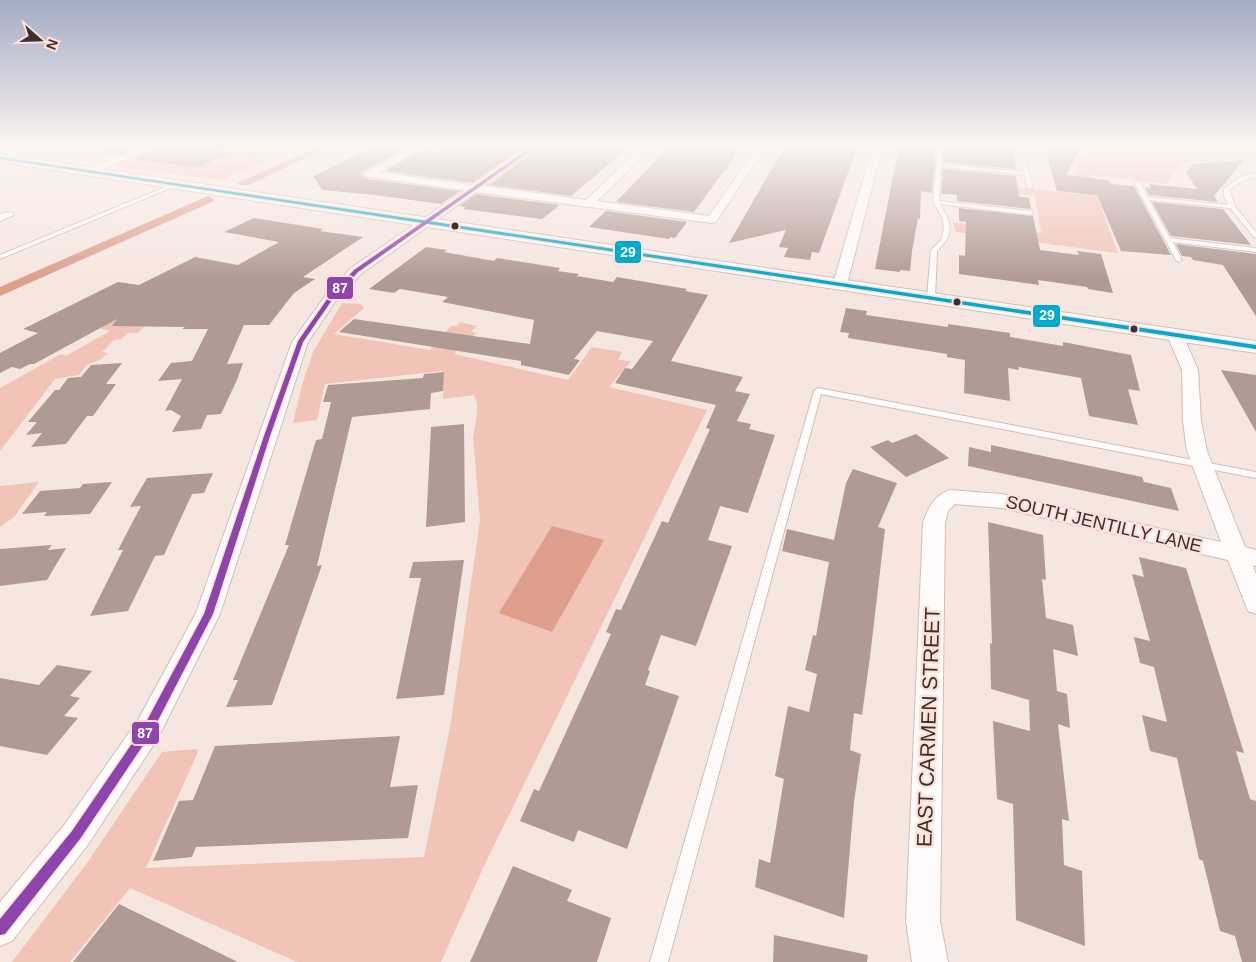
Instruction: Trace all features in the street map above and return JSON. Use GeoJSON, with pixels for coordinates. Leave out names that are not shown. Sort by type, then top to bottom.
{"type":"FeatureCollection","features":[{"type":"Feature","properties":{"kind":"main road"},"geometry":{"type":"LineString","coordinates":[[216,190],[1256,347]]}},
{"type":"Feature","properties":{"kind":"street"},"geometry":{"type":"LineString","coordinates":[[0,929],[76,835],[148,730],[208,614],[300,342],[330,299],[356,271],[471,190]]}},
{"type":"Feature","properties":{"kind":"street"},"geometry":{"type":"LineString","coordinates":[[487,190],[712,220],[732,190]]}},
{"type":"Feature","properties":{"kind":"street"},"geometry":{"type":"LineString","coordinates":[[588,204],[603,190]]}},
{"type":"Feature","properties":{"kind":"street"},"geometry":{"type":"LineString","coordinates":[[840,284],[866,190]]}},
{"type":"Feature","properties":{"kind":"street"},"geometry":{"type":"LineString","coordinates":[[1175,335],[1190,370],[1192,421],[1197,451],[1246,556],[1256,604]]}},
{"type":"Feature","properties":{"kind":"street","name":"SOUTH JENTILLY LANE"},"geometry":{"type":"LineString","coordinates":[[950,497],[1002,501],[1246,556]]}},
{"type":"Feature","properties":{"kind":"street","name":"EAST CARMEN STREET"},"geometry":{"type":"LineString","coordinates":[[930,962],[922,921],[934,523],[939,508],[950,497]]}},
{"type":"Feature","properties":{"kind":"lane"},"geometry":{"type":"LineString","coordinates":[[0,257],[163,190]]}},
{"type":"Feature","properties":{"kind":"lane"},"geometry":{"type":"LineString","coordinates":[[931,298],[934,250],[944,241],[947,228],[945,217],[936,202],[936,190]]}},
{"type":"Feature","properties":{"kind":"lane"},"geometry":{"type":"LineString","coordinates":[[1141,190],[1180,260]]}},
{"type":"Feature","properties":{"kind":"lane"},"geometry":{"type":"LineString","coordinates":[[1226,190],[1227,197],[1233,207],[1256,236]]}},
{"type":"Feature","properties":{"kind":"lane"},"geometry":{"type":"LineString","coordinates":[[1146,198],[1233,207]]}},
{"type":"Feature","properties":{"kind":"lane"},"geometry":{"type":"LineString","coordinates":[[936,202],[1031,213]]}},
{"type":"Feature","properties":{"kind":"lane"},"geometry":{"type":"LineString","coordinates":[[1169,240],[1256,250]]}},
{"type":"Feature","properties":{"kind":"lane"},"geometry":{"type":"LineString","coordinates":[[659,962],[818,391],[1256,475]]}},
{"type":"Feature","properties":{"kind":"shaded area"},"geometry":{"type":"Polygon","coordinates":[[[981,190],[1040,190],[1079,194],[1077,190],[1095,190],[1118,253],[956,232],[953,222],[1041,233],[1035,196],[981,190]]]}},
{"type":"Feature","properties":{"kind":"shaded area"},"geometry":{"type":"Polygon","coordinates":[[[342,303],[361,304],[364,308],[334,334],[430,350],[451,326],[457,326],[460,322],[477,326],[471,332],[476,333],[454,354],[568,380],[592,347],[622,352],[618,360],[631,361],[609,387],[707,410],[483,868],[441,962],[297,962],[130,888],[70,962],[12,962],[87,863],[162,752],[196,749],[198,752],[146,868],[424,857],[450,727],[480,521],[473,437],[477,403],[474,395],[443,399],[443,371],[325,384],[317,420],[293,423],[302,385],[313,352],[342,303]]]}},
{"type":"Feature","properties":{"kind":"shaded area"},"geometry":{"type":"Polygon","coordinates":[[[157,313],[138,333],[128,333],[122,339],[114,340],[102,352],[108,353],[101,359],[87,365],[79,375],[55,379],[0,451],[0,388],[61,354],[66,356],[110,331],[95,327],[117,315],[157,313]]]}},
{"type":"Feature","properties":{"kind":"shaded area"},"geometry":{"type":"Polygon","coordinates":[[[39,482],[14,517],[0,527],[0,486],[39,482]]]}},
{"type":"Feature","properties":{"kind":"shaded area"},"geometry":{"type":"Polygon","coordinates":[[[552,526],[604,540],[552,632],[499,613],[552,526]]]}},
{"type":"Feature","properties":{"kind":"building"},"geometry":{"type":"Polygon","coordinates":[[[322,190],[451,190],[460,191],[441,204],[322,190]]]}},
{"type":"Feature","properties":{"kind":"building"},"geometry":{"type":"Polygon","coordinates":[[[525,190],[578,190],[571,196],[525,190]]]}},
{"type":"Feature","properties":{"kind":"building"},"geometry":{"type":"Polygon","coordinates":[[[628,190],[710,190],[694,212],[616,202],[628,190]]]}},
{"type":"Feature","properties":{"kind":"building"},"geometry":{"type":"Polygon","coordinates":[[[760,190],[842,190],[819,253],[812,252],[810,260],[784,257],[788,248],[779,247],[786,230],[729,243],[760,190]]]}},
{"type":"Feature","properties":{"kind":"building"},"geometry":{"type":"Polygon","coordinates":[[[890,190],[932,190],[932,193],[921,191],[920,219],[918,218],[910,271],[900,270],[900,272],[875,269],[890,190]]]}},
{"type":"Feature","properties":{"kind":"building"},"geometry":{"type":"Polygon","coordinates":[[[941,190],[1018,190],[1019,196],[1029,198],[1031,209],[957,201],[957,195],[941,194],[941,190]]]}},
{"type":"Feature","properties":{"kind":"building"},"geometry":{"type":"Polygon","coordinates":[[[1136,190],[1171,255],[1121,251],[1097,195],[1057,191],[1136,190]]]}},
{"type":"Feature","properties":{"kind":"building"},"geometry":{"type":"Polygon","coordinates":[[[1146,190],[1219,190],[1214,196],[1218,202],[1149,195],[1146,190]]]}},
{"type":"Feature","properties":{"kind":"building"},"geometry":{"type":"Polygon","coordinates":[[[476,194],[560,205],[542,219],[463,209],[465,207],[459,206],[476,194]]]}},
{"type":"Feature","properties":{"kind":"building"},"geometry":{"type":"Polygon","coordinates":[[[1152,202],[1223,209],[1251,245],[1171,236],[1152,202]]]}},
{"type":"Feature","properties":{"kind":"building"},"geometry":{"type":"Polygon","coordinates":[[[959,208],[1033,216],[1040,250],[1079,255],[1077,251],[1101,254],[1113,293],[1038,280],[1039,285],[959,274],[959,255],[965,256],[966,222],[959,221],[959,208]]]}},
{"type":"Feature","properties":{"kind":"building"},"geometry":{"type":"Polygon","coordinates":[[[606,211],[687,222],[675,238],[670,237],[669,239],[589,227],[606,211]]]}},
{"type":"Feature","properties":{"kind":"building"},"geometry":{"type":"Polygon","coordinates":[[[254,218],[363,237],[303,277],[315,279],[294,293],[269,325],[244,325],[227,364],[243,363],[237,380],[221,414],[207,415],[201,429],[172,432],[181,416],[171,410],[165,411],[182,379],[158,381],[171,363],[192,361],[208,329],[112,326],[117,319],[34,364],[20,369],[12,367],[0,373],[0,353],[38,333],[23,329],[118,282],[139,285],[195,257],[238,265],[279,242],[224,232],[254,218]]]}},
{"type":"Feature","properties":{"kind":"building"},"geometry":{"type":"Polygon","coordinates":[[[1176,244],[1256,254],[1256,316],[1223,265],[1193,260],[1191,257],[1182,256],[1176,244]]]}},
{"type":"Feature","properties":{"kind":"building"},"geometry":{"type":"Polygon","coordinates":[[[426,247],[494,261],[497,258],[560,268],[558,271],[579,274],[577,276],[613,282],[617,277],[687,289],[685,291],[708,295],[671,361],[743,377],[735,391],[750,394],[737,421],[751,424],[749,429],[775,435],[748,513],[720,506],[708,540],[732,546],[696,646],[661,635],[648,670],[650,671],[645,685],[679,696],[627,849],[578,830],[574,842],[520,821],[534,789],[539,791],[611,634],[606,632],[616,609],[621,610],[662,521],[668,523],[710,429],[706,428],[716,405],[615,383],[625,368],[632,369],[653,341],[597,331],[574,359],[580,360],[569,375],[521,365],[521,361],[339,332],[354,319],[530,344],[534,320],[442,302],[448,297],[400,289],[394,293],[369,289],[426,247]]]}},
{"type":"Feature","properties":{"kind":"building"},"geometry":{"type":"Polygon","coordinates":[[[846,308],[867,311],[866,315],[948,327],[948,324],[1010,333],[1010,337],[1063,346],[1063,342],[1131,355],[1140,391],[1128,389],[1138,425],[1089,416],[1081,378],[1018,367],[1019,370],[1008,368],[1010,401],[964,393],[965,360],[947,357],[947,354],[848,338],[849,333],[840,332],[846,308]]]}},
{"type":"Feature","properties":{"kind":"building"},"geometry":{"type":"Polygon","coordinates":[[[122,363],[106,384],[116,384],[93,416],[87,416],[66,444],[31,447],[42,433],[26,435],[37,422],[28,422],[55,390],[59,390],[68,378],[81,377],[91,365],[122,363]]]}},
{"type":"Feature","properties":{"kind":"building"},"geometry":{"type":"Polygon","coordinates":[[[1221,370],[1256,375],[1256,432],[1221,370]]]}},
{"type":"Feature","properties":{"kind":"building"},"geometry":{"type":"Polygon","coordinates":[[[444,372],[443,391],[431,393],[430,409],[352,417],[317,566],[322,565],[272,705],[226,707],[238,680],[233,680],[289,545],[285,545],[316,440],[322,439],[331,402],[323,402],[328,385],[423,378],[424,374],[444,372]]]}},
{"type":"Feature","properties":{"kind":"building"},"geometry":{"type":"Polygon","coordinates":[[[464,424],[465,522],[426,527],[431,427],[464,424]]]}},
{"type":"Feature","properties":{"kind":"building"},"geometry":{"type":"Polygon","coordinates":[[[916,434],[949,458],[906,477],[870,447],[888,440],[892,443],[916,434]]]}},
{"type":"Feature","properties":{"kind":"building"},"geometry":{"type":"Polygon","coordinates":[[[991,445],[1142,477],[1144,482],[1171,488],[1179,511],[968,466],[969,447],[991,452],[991,445]]]}},
{"type":"Feature","properties":{"kind":"building"},"geometry":{"type":"Polygon","coordinates":[[[853,469],[897,483],[878,527],[885,529],[870,657],[862,715],[854,713],[850,750],[861,754],[854,802],[844,918],[755,887],[759,859],[770,863],[784,779],[775,776],[788,706],[809,712],[817,674],[805,670],[813,635],[816,636],[829,562],[782,551],[787,529],[834,540],[846,483],[853,469]]]}},
{"type":"Feature","properties":{"kind":"building"},"geometry":{"type":"Polygon","coordinates":[[[213,473],[204,493],[192,494],[164,555],[155,556],[128,611],[90,616],[123,550],[118,550],[141,506],[130,507],[147,478],[213,473]]]}},
{"type":"Feature","properties":{"kind":"building"},"geometry":{"type":"Polygon","coordinates":[[[112,482],[90,514],[44,516],[47,512],[22,514],[40,491],[80,488],[83,484],[112,482]]]}},
{"type":"Feature","properties":{"kind":"building"},"geometry":{"type":"Polygon","coordinates":[[[988,522],[1043,535],[1046,580],[1042,579],[1046,618],[1073,625],[1078,656],[1053,649],[1057,691],[1067,694],[1070,728],[1058,724],[1069,821],[1062,819],[1064,865],[1082,871],[1085,946],[1016,920],[1013,804],[997,799],[993,721],[1030,731],[1029,700],[991,689],[990,643],[992,644],[988,522]]]}},
{"type":"Feature","properties":{"kind":"building"},"geometry":{"type":"Polygon","coordinates":[[[52,545],[48,550],[66,548],[47,580],[0,586],[0,549],[52,545]]]}},
{"type":"Feature","properties":{"kind":"building"},"geometry":{"type":"Polygon","coordinates":[[[1139,557],[1186,568],[1244,753],[1236,751],[1250,799],[1256,801],[1256,962],[1242,962],[1235,936],[1220,931],[1203,861],[1199,859],[1177,758],[1150,751],[1142,715],[1167,722],[1154,667],[1140,663],[1134,637],[1150,641],[1132,574],[1144,577],[1139,557]]]}},
{"type":"Feature","properties":{"kind":"building"},"geometry":{"type":"Polygon","coordinates":[[[464,560],[444,695],[396,699],[421,578],[409,578],[413,562],[464,560]]]}},
{"type":"Feature","properties":{"kind":"building"},"geometry":{"type":"Polygon","coordinates":[[[57,665],[92,671],[70,696],[80,698],[64,716],[78,718],[47,755],[0,746],[0,678],[39,685],[57,665]]]}},
{"type":"Feature","properties":{"kind":"building"},"geometry":{"type":"Polygon","coordinates":[[[400,736],[390,787],[418,785],[408,838],[196,847],[192,857],[153,861],[179,801],[193,800],[215,746],[400,736]]]}},
{"type":"Feature","properties":{"kind":"building"},"geometry":{"type":"Polygon","coordinates":[[[513,866],[572,890],[567,901],[611,918],[597,962],[470,962],[513,866]]]}},
{"type":"Feature","properties":{"kind":"building"},"geometry":{"type":"Polygon","coordinates":[[[119,904],[238,962],[73,962],[119,904]]]}},
{"type":"Feature","properties":{"kind":"building"},"geometry":{"type":"Polygon","coordinates":[[[774,935],[868,955],[867,962],[773,962],[774,935]]]}},
{"type":"Feature","properties":{"kind":"waterway"},"geometry":{"type":"LineString","coordinates":[[0,292],[208,200]]}},
{"type":"Feature","properties":{"kind":"transit line","name":"29"},"geometry":{"type":"LineString","coordinates":[[212,190],[1256,347]]}},
{"type":"Feature","properties":{"kind":"transit line","name":"87"},"geometry":{"type":"LineString","coordinates":[[0,929],[76,835],[148,729],[208,614],[300,342],[330,299],[356,271],[472,190]]}}]}
